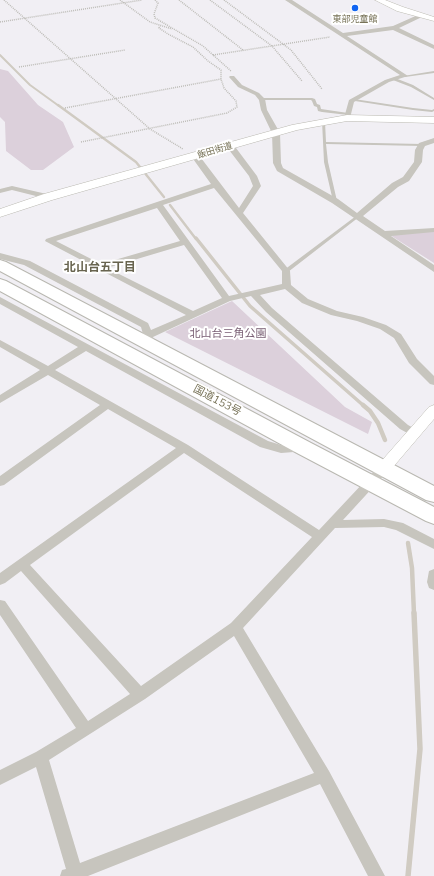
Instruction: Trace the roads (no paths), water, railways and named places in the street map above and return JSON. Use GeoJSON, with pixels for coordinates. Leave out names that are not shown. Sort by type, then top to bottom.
{"type":"FeatureCollection","features":[{"type":"Feature","properties":{"kind":"highway","name":"国道153号"},"geometry":{"type":"LineString","coordinates":[[0,265],[150,340],[377,476],[434,516]]}},
{"type":"Feature","properties":{"kind":"highway","name":"国道153号"},"geometry":{"type":"LineString","coordinates":[[0,284],[304,448],[377,476],[434,495]]}},
{"type":"Feature","properties":{"kind":"main road","name":"飯田街道"},"geometry":{"type":"LineString","coordinates":[[0,213],[48,197],[296,127],[347,116],[434,120]]}},
{"type":"Feature","properties":{"kind":"street"},"geometry":{"type":"LineString","coordinates":[[288,0],[405,76]]}},
{"type":"Feature","properties":{"kind":"street"},"geometry":{"type":"LineString","coordinates":[[379,0],[434,19]]}},
{"type":"Feature","properties":{"kind":"street"},"geometry":{"type":"LineString","coordinates":[[342,35],[394,28],[422,16]]}},
{"type":"Feature","properties":{"kind":"street"},"geometry":{"type":"LineString","coordinates":[[394,28],[434,47]]}},
{"type":"Feature","properties":{"kind":"street"},"geometry":{"type":"LineString","coordinates":[[347,116],[351,102],[394,79],[405,76]]}},
{"type":"Feature","properties":{"kind":"street"},"geometry":{"type":"LineString","coordinates":[[232,77],[240,86],[257,94],[262,99],[264,110],[276,133],[277,163],[280,169],[335,201],[434,269]]}},
{"type":"Feature","properties":{"kind":"street"},"geometry":{"type":"LineString","coordinates":[[357,217],[395,185],[406,179],[418,162],[419,150],[422,145],[434,140]]}},
{"type":"Feature","properties":{"kind":"street"},"geometry":{"type":"LineString","coordinates":[[230,146],[253,176],[257,186],[239,213]]}},
{"type":"Feature","properties":{"kind":"street"},"geometry":{"type":"LineString","coordinates":[[195,156],[216,185],[286,271],[287,286],[306,301],[334,313],[360,319],[383,327],[398,336],[412,361],[434,382]]}},
{"type":"Feature","properties":{"kind":"street"},"geometry":{"type":"LineString","coordinates":[[193,315],[49,241],[216,185]]}},
{"type":"Feature","properties":{"kind":"street"},"geometry":{"type":"LineString","coordinates":[[0,191],[12,188],[48,197]]}},
{"type":"Feature","properties":{"kind":"street"},"geometry":{"type":"LineString","coordinates":[[158,204],[185,242],[230,298]]}},
{"type":"Feature","properties":{"kind":"street"},"geometry":{"type":"LineString","coordinates":[[383,234],[434,230]]}},
{"type":"Feature","properties":{"kind":"street"},"geometry":{"type":"LineString","coordinates":[[100,267],[185,242]]}},
{"type":"Feature","properties":{"kind":"street"},"geometry":{"type":"LineString","coordinates":[[0,256],[28,263],[145,325],[150,340],[193,315],[230,298],[287,286]]}},
{"type":"Feature","properties":{"kind":"street"},"geometry":{"type":"LineString","coordinates":[[250,293],[404,427],[415,433]]}},
{"type":"Feature","properties":{"kind":"street"},"geometry":{"type":"LineString","coordinates":[[0,300],[264,444],[281,449],[304,448]]}},
{"type":"Feature","properties":{"kind":"street"},"geometry":{"type":"LineString","coordinates":[[0,343],[48,369],[107,405],[184,448],[320,537]]}},
{"type":"Feature","properties":{"kind":"street"},"geometry":{"type":"LineString","coordinates":[[0,400],[85,347]]}},
{"type":"Feature","properties":{"kind":"street"},"geometry":{"type":"LineString","coordinates":[[0,482],[107,405]]}},
{"type":"Feature","properties":{"kind":"street"},"geometry":{"type":"LineString","coordinates":[[0,778],[41,757],[86,730],[140,695],[236,627],[377,476],[434,410]]}},
{"type":"Feature","properties":{"kind":"street"},"geometry":{"type":"LineString","coordinates":[[0,580],[184,448]]}},
{"type":"Feature","properties":{"kind":"street"},"geometry":{"type":"LineString","coordinates":[[333,524],[384,523],[399,526],[434,545]]}},
{"type":"Feature","properties":{"kind":"street"},"geometry":{"type":"LineString","coordinates":[[22,564],[140,695]]}},
{"type":"Feature","properties":{"kind":"street"},"geometry":{"type":"LineString","coordinates":[[434,574],[434,585]]}},
{"type":"Feature","properties":{"kind":"street"},"geometry":{"type":"LineString","coordinates":[[0,605],[86,730]]}},
{"type":"Feature","properties":{"kind":"street"},"geometry":{"type":"LineString","coordinates":[[236,627],[324,776],[377,876]]}},
{"type":"Feature","properties":{"kind":"street"},"geometry":{"type":"LineString","coordinates":[[41,757],[73,875],[324,776]]}},
{"type":"Feature","properties":{"kind":"lane"},"geometry":{"type":"LineString","coordinates":[[405,76],[434,72]]}},
{"type":"Feature","properties":{"kind":"lane"},"geometry":{"type":"LineString","coordinates":[[394,79],[412,86],[434,99]]}},
{"type":"Feature","properties":{"kind":"lane"},"geometry":{"type":"LineString","coordinates":[[262,99],[312,99],[314,100],[315,105],[319,106],[319,110],[347,116]]}},
{"type":"Feature","properties":{"kind":"lane"},"geometry":{"type":"LineString","coordinates":[[355,100],[413,109],[434,110]]}},
{"type":"Feature","properties":{"kind":"lane"},"geometry":{"type":"LineString","coordinates":[[323,122],[326,162],[335,201]]}},
{"type":"Feature","properties":{"kind":"lane"},"geometry":{"type":"LineString","coordinates":[[325,143],[422,145]]}},
{"type":"Feature","properties":{"kind":"lane"},"geometry":{"type":"LineString","coordinates":[[286,271],[357,217]]}},
{"type":"Feature","properties":{"kind":"waterway"},"geometry":{"type":"LineString","coordinates":[[0,55],[30,85],[59,106]]}},
{"type":"Feature","properties":{"kind":"waterway"},"geometry":{"type":"LineString","coordinates":[[58,105],[136,162],[164,197]]}},
{"type":"Feature","properties":{"kind":"waterway"},"geometry":{"type":"LineString","coordinates":[[170,205],[196,239]]}},
{"type":"Feature","properties":{"kind":"waterway"},"geometry":{"type":"LineString","coordinates":[[196,238],[250,306],[364,406]]}},
{"type":"Feature","properties":{"kind":"waterway"},"geometry":{"type":"LineString","coordinates":[[363,405],[370,411],[378,423],[385,440]]}},
{"type":"Feature","properties":{"kind":"waterway"},"geometry":{"type":"LineString","coordinates":[[408,543],[412,568],[414,614]]}},
{"type":"Feature","properties":{"kind":"waterway"},"geometry":{"type":"LineString","coordinates":[[408,876],[420,749],[414,613]]}},
{"type":"Feature","properties":{"kind":"place","name":"東部児童館"},"geometry":{"type":"Point","coordinates":[355,8]}},
{"type":"Feature","properties":{"kind":"district","name":"北山台五丁目"},"geometry":{"type":"Point","coordinates":[100,268]}},
{"type":"Feature","properties":{"kind":"park label","name":"北山台三角公園"},"geometry":{"type":"Point","coordinates":[228,334]}}]}
